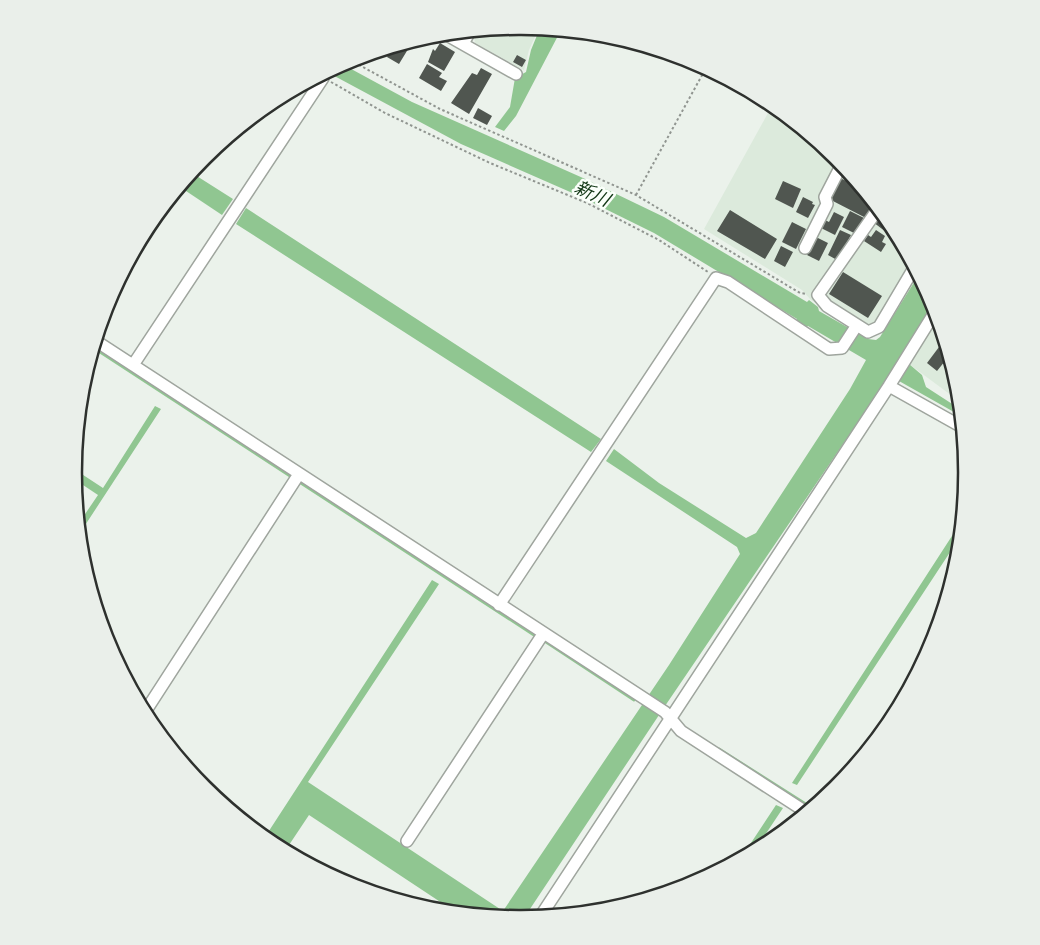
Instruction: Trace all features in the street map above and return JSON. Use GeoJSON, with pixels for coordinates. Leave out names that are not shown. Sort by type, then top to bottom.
{"type":"FeatureCollection","features":[{"type":"Feature","properties":{"kind":"street"},"geometry":{"type":"LineString","coordinates":[[463,44],[466,39]]}},
{"type":"Feature","properties":{"kind":"street"},"geometry":{"type":"LineString","coordinates":[[456,40],[516,74]]}},
{"type":"Feature","properties":{"kind":"street"},"geometry":{"type":"LineString","coordinates":[[132,365],[319,84]]}},
{"type":"Feature","properties":{"kind":"street"},"geometry":{"type":"LineString","coordinates":[[805,248],[827,204],[825,197],[838,172]]}},
{"type":"Feature","properties":{"kind":"street"},"geometry":{"type":"LineString","coordinates":[[874,215],[818,295],[827,306],[856,327],[868,332],[879,327],[910,275]]}},
{"type":"Feature","properties":{"kind":"street"},"geometry":{"type":"LineString","coordinates":[[500,606],[716,278],[728,282],[829,349],[842,348],[856,327]]}},
{"type":"Feature","properties":{"kind":"street"},"geometry":{"type":"LineString","coordinates":[[545,909],[668,715],[889,386],[930,320]]}},
{"type":"Feature","properties":{"kind":"street"},"geometry":{"type":"LineString","coordinates":[[101,346],[500,606],[541,637],[639,694],[668,715],[675,726],[681,731],[800,808]]}},
{"type":"Feature","properties":{"kind":"street"},"geometry":{"type":"LineString","coordinates":[[889,386],[955,423]]}},
{"type":"Feature","properties":{"kind":"street"},"geometry":{"type":"LineString","coordinates":[[149,705],[299,474]]}},
{"type":"Feature","properties":{"kind":"street"},"geometry":{"type":"LineString","coordinates":[[407,841],[541,637]]}},
{"type":"Feature","properties":{"kind":"path"},"geometry":{"type":"LineString","coordinates":[[360,65],[440,109],[636,195],[800,293],[818,295]]}},
{"type":"Feature","properties":{"kind":"path"},"geometry":{"type":"LineString","coordinates":[[636,195],[702,75]]}},
{"type":"Feature","properties":{"kind":"path"},"geometry":{"type":"LineString","coordinates":[[326,80],[385,113],[455,147],[595,207],[658,240],[716,278]]}},
{"type":"Feature","properties":{"kind":"shaded area"},"geometry":{"type":"Polygon","coordinates":[[[536,36],[529,50],[524,70],[475,43],[474,38],[536,36]]]}},
{"type":"Feature","properties":{"kind":"shaded area"},"geometry":{"type":"Polygon","coordinates":[[[768,113],[786,125],[808,144],[849,184],[884,229],[912,278],[877,335],[867,335],[811,300],[802,290],[704,229],[768,113]]]}},
{"type":"Feature","properties":{"kind":"shaded area"},"geometry":{"type":"Polygon","coordinates":[[[933,328],[943,359],[950,395],[909,364],[933,328]]]}},
{"type":"Feature","properties":{"kind":"water"},"geometry":{"type":"Polygon","coordinates":[[[537,36],[557,37],[516,116],[504,131],[495,127],[510,107],[515,78],[526,72],[531,50],[537,36]]]}},
{"type":"Feature","properties":{"kind":"water","name":"新川"},"geometry":{"type":"Polygon","coordinates":[[[351,69],[412,102],[583,178],[664,217],[807,302],[809,300],[818,307],[819,311],[868,339],[876,340],[880,337],[914,283],[927,314],[873,400],[530,910],[504,909],[669,665],[740,554],[737,547],[606,461],[614,449],[659,483],[746,538],[756,533],[850,389],[866,360],[808,326],[805,328],[796,323],[797,319],[654,233],[577,195],[461,144],[335,76],[351,69]]]}},
{"type":"Feature","properties":{"kind":"water"},"geometry":{"type":"Polygon","coordinates":[[[198,177],[233,199],[222,215],[186,191],[198,177]]]}},
{"type":"Feature","properties":{"kind":"water"},"geometry":{"type":"Polygon","coordinates":[[[246,208],[601,439],[591,452],[236,224],[246,208]]]}},
{"type":"Feature","properties":{"kind":"water"},"geometry":{"type":"Polygon","coordinates":[[[909,364],[922,375],[926,387],[952,404],[953,412],[899,381],[909,364]]]}},
{"type":"Feature","properties":{"kind":"water"},"geometry":{"type":"Polygon","coordinates":[[[155,406],[161,409],[85,525],[84,515],[98,495],[82,485],[82,474],[103,488],[155,406]]]}},
{"type":"Feature","properties":{"kind":"water"},"geometry":{"type":"Polygon","coordinates":[[[953,534],[950,552],[797,785],[792,783],[953,534]]]}},
{"type":"Feature","properties":{"kind":"water"},"geometry":{"type":"Polygon","coordinates":[[[432,580],[439,584],[308,782],[500,909],[442,903],[309,815],[290,844],[269,831],[432,580]]]}},
{"type":"Feature","properties":{"kind":"water"},"geometry":{"type":"Polygon","coordinates":[[[776,805],[783,808],[765,834],[750,844],[776,805]]]}},
{"type":"Feature","properties":{"kind":"building"},"geometry":{"type":"Polygon","coordinates":[[[440,43],[455,52],[444,71],[428,62],[433,49],[435,51],[440,43]]]}},
{"type":"Feature","properties":{"kind":"building"},"geometry":{"type":"Polygon","coordinates":[[[408,50],[399,64],[387,57],[388,56],[408,50]]]}},
{"type":"Feature","properties":{"kind":"building"},"geometry":{"type":"Polygon","coordinates":[[[517,55],[526,60],[522,67],[513,62],[517,55]]]}},
{"type":"Feature","properties":{"kind":"building"},"geometry":{"type":"Polygon","coordinates":[[[427,64],[442,73],[439,77],[447,81],[441,91],[419,78],[427,64]]]}},
{"type":"Feature","properties":{"kind":"building"},"geometry":{"type":"Polygon","coordinates":[[[481,68],[492,74],[469,114],[451,103],[472,73],[477,75],[481,68]]]}},
{"type":"Feature","properties":{"kind":"building"},"geometry":{"type":"Polygon","coordinates":[[[478,108],[492,116],[487,125],[473,118],[478,108]]]}},
{"type":"Feature","properties":{"kind":"building"},"geometry":{"type":"Polygon","coordinates":[[[840,178],[849,184],[871,211],[866,218],[829,199],[840,178]]]}},
{"type":"Feature","properties":{"kind":"building"},"geometry":{"type":"Polygon","coordinates":[[[783,181],[801,189],[793,208],[775,199],[783,181]]]}},
{"type":"Feature","properties":{"kind":"building"},"geometry":{"type":"Polygon","coordinates":[[[803,197],[815,205],[808,218],[796,212],[803,197]]]}},
{"type":"Feature","properties":{"kind":"building"},"geometry":{"type":"Polygon","coordinates":[[[730,210],[777,239],[765,259],[717,231],[730,210]]]}},
{"type":"Feature","properties":{"kind":"building"},"geometry":{"type":"Polygon","coordinates":[[[850,211],[866,219],[856,234],[842,227],[850,211]]]}},
{"type":"Feature","properties":{"kind":"building"},"geometry":{"type":"Polygon","coordinates":[[[834,212],[844,217],[835,235],[819,227],[823,219],[829,222],[834,212]]]}},
{"type":"Feature","properties":{"kind":"building"},"geometry":{"type":"Polygon","coordinates":[[[876,218],[886,232],[873,222],[876,218]]]}},
{"type":"Feature","properties":{"kind":"building"},"geometry":{"type":"Polygon","coordinates":[[[792,222],[806,229],[796,249],[782,242],[792,222]]]}},
{"type":"Feature","properties":{"kind":"building"},"geometry":{"type":"Polygon","coordinates":[[[840,230],[851,235],[837,260],[828,255],[840,230]]]}},
{"type":"Feature","properties":{"kind":"building"},"geometry":{"type":"Polygon","coordinates":[[[876,230],[885,236],[882,242],[886,244],[881,252],[864,241],[868,235],[871,237],[876,230]]]}},
{"type":"Feature","properties":{"kind":"building"},"geometry":{"type":"Polygon","coordinates":[[[816,237],[828,243],[819,261],[807,255],[816,237]]]}},
{"type":"Feature","properties":{"kind":"building"},"geometry":{"type":"Polygon","coordinates":[[[781,246],[793,252],[785,267],[774,261],[781,246]]]}},
{"type":"Feature","properties":{"kind":"building"},"geometry":{"type":"Polygon","coordinates":[[[843,272],[882,296],[868,318],[829,294],[843,272]]]}},
{"type":"Feature","properties":{"kind":"building"},"geometry":{"type":"Polygon","coordinates":[[[939,347],[944,363],[937,371],[927,363],[939,347]]]}},
{"type":"Feature","properties":{"kind":"waterway"},"geometry":{"type":"LineString","coordinates":[[99,352],[537,637]]}},
{"type":"Feature","properties":{"kind":"waterway"},"geometry":{"type":"LineString","coordinates":[[543,640],[634,700]]}},
{"type":"Feature","properties":{"kind":"waterway"},"geometry":{"type":"LineString","coordinates":[[719,749],[805,804]]}}]}
